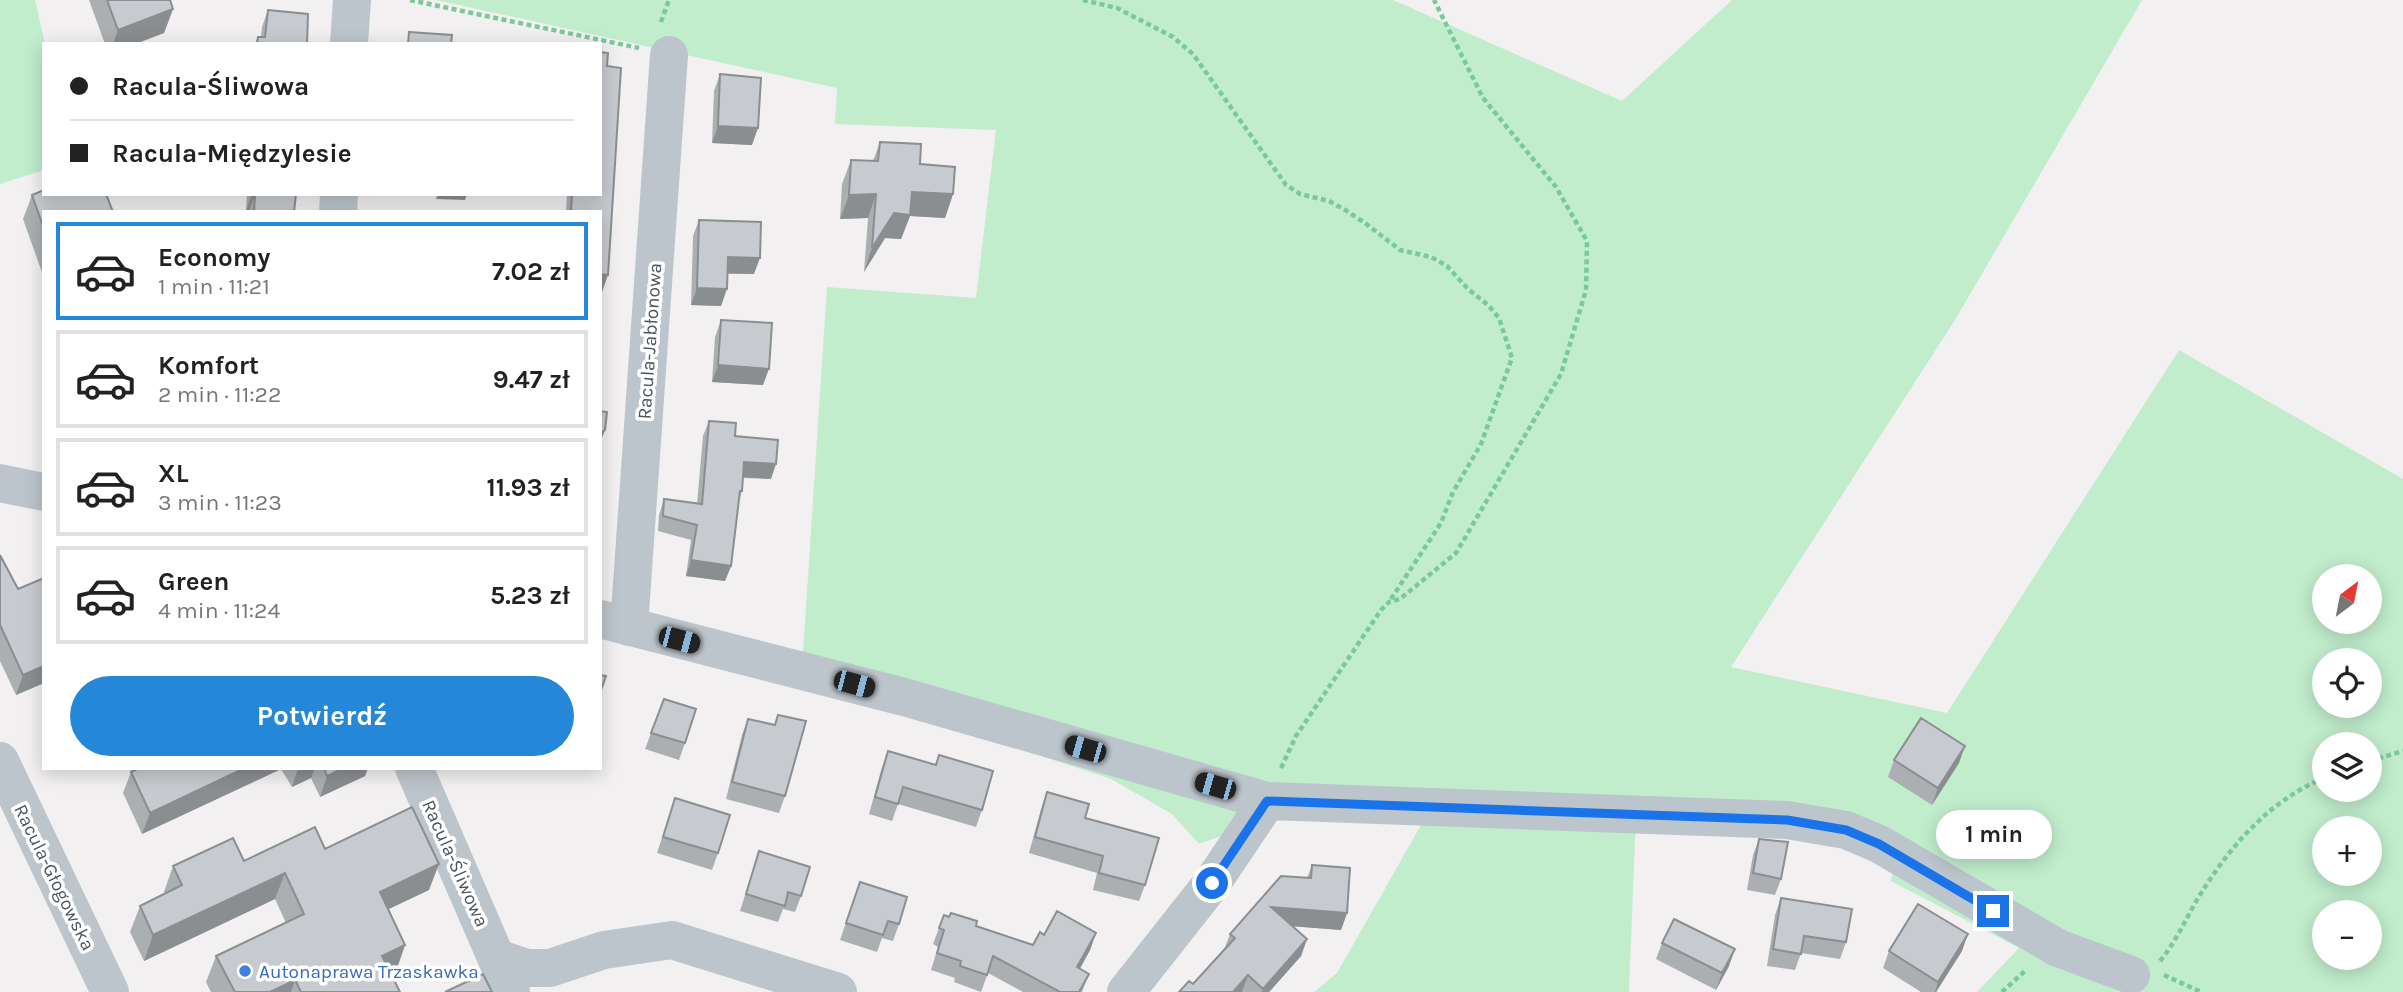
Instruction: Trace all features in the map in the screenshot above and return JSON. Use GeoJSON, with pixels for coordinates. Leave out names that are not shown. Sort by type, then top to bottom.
{"type":"FeatureCollection","features":[{"type":"Feature","properties":{"kind":"street"},"geometry":{"type":"LineString","coordinates":[[349,42],[352,0]]}},
{"type":"Feature","properties":{"kind":"street","name":"Racula-Jabłonowa"},"geometry":{"type":"LineString","coordinates":[[615,623],[669,55]]}},
{"type":"Feature","properties":{"kind":"street"},"geometry":{"type":"LineString","coordinates":[[0,483],[42,492]]}},
{"type":"Feature","properties":{"kind":"street"},"geometry":{"type":"LineString","coordinates":[[615,623],[904,697],[1267,801],[1787,820],[1846,830],[1879,844],[2058,948],[2131,975]]}},
{"type":"Feature","properties":{"kind":"street","name":"Racula-Głogowska"},"geometry":{"type":"LineString","coordinates":[[0,761],[110,992]]}},
{"type":"Feature","properties":{"kind":"street","name":"Racula-Śliwowa"},"geometry":{"type":"LineString","coordinates":[[415,770],[504,975],[527,968],[550,968],[604,950],[672,940],[838,992]]}},
{"type":"Feature","properties":{"kind":"street"},"geometry":{"type":"LineString","coordinates":[[1126,992],[1212,883],[1267,801]]}},
{"type":"Feature","properties":{"kind":"path"},"geometry":{"type":"LineString","coordinates":[[410,0],[567,31],[669,55]]}},
{"type":"Feature","properties":{"kind":"path"},"geometry":{"type":"LineString","coordinates":[[1083,0],[1117,8],[1173,37],[1193,54],[1286,185],[1300,194],[1329,201],[1366,223],[1400,250],[1431,257],[1447,266],[1499,318],[1512,358],[1495,411],[1481,443],[1453,492],[1441,523],[1296,737],[1267,801]]}},
{"type":"Feature","properties":{"kind":"path"},"geometry":{"type":"LineString","coordinates":[[1389,602],[1400,598],[1456,553],[1561,374],[1586,290],[1587,241],[1556,187],[1483,98],[1434,0]]}},
{"type":"Feature","properties":{"kind":"path"},"geometry":{"type":"LineString","coordinates":[[2382,757],[2403,751]]}},
{"type":"Feature","properties":{"kind":"path"},"geometry":{"type":"LineString","coordinates":[[2131,975],[2157,965],[2172,947],[2217,867],[2254,825],[2281,802],[2312,785]]}},
{"type":"Feature","properties":{"kind":"green space"},"geometry":{"type":"Polygon","coordinates":[[[0,0],[35,0],[45,42],[42,42],[42,171],[0,184],[0,0]]]}},
{"type":"Feature","properties":{"kind":"green space"},"geometry":{"type":"Polygon","coordinates":[[[436,0],[1393,0],[1622,101],[1732,0],[2142,0],[1955,320],[1731,667],[1947,713],[2179,350],[2403,479],[2403,992],[1977,992],[2019,948],[1891,881],[1895,860],[1836,830],[1636,814],[1629,992],[1314,992],[1337,973],[1429,811],[1277,816],[1199,844],[1172,814],[1111,779],[886,705],[801,683],[827,287],[976,298],[996,130],[835,124],[837,88],[436,0]]]}},
{"type":"Feature","properties":{"kind":"building"},"geometry":{"type":"Polygon","coordinates":[[[107,0],[170,0],[173,9],[118,30],[107,0]]]}},
{"type":"Feature","properties":{"kind":"building"},"geometry":{"type":"Polygon","coordinates":[[[268,10],[308,14],[307,42],[257,42],[258,37],[265,37],[268,10]]]}},
{"type":"Feature","properties":{"kind":"building"},"geometry":{"type":"Polygon","coordinates":[[[409,32],[452,35],[451,42],[408,42],[409,32]]]}},
{"type":"Feature","properties":{"kind":"building"},"geometry":{"type":"Polygon","coordinates":[[[602,52],[608,53],[607,66],[621,68],[608,275],[602,274],[602,210],[571,210],[572,196],[602,196],[602,52]]]}},
{"type":"Feature","properties":{"kind":"building"},"geometry":{"type":"Polygon","coordinates":[[[720,74],[761,78],[758,128],[718,126],[720,74]]]}},
{"type":"Feature","properties":{"kind":"building"},"geometry":{"type":"Polygon","coordinates":[[[880,142],[921,144],[920,164],[955,167],[953,194],[912,192],[910,215],[894,213],[872,248],[876,194],[849,195],[851,160],[878,161],[880,142]]]}},
{"type":"Feature","properties":{"kind":"building"},"geometry":{"type":"Polygon","coordinates":[[[42,191],[42,196],[107,196],[112,210],[42,210],[42,223],[32,195],[42,191]]]}},
{"type":"Feature","properties":{"kind":"building"},"geometry":{"type":"Polygon","coordinates":[[[255,196],[296,196],[294,210],[254,210],[255,196]]]}},
{"type":"Feature","properties":{"kind":"building"},"geometry":{"type":"Polygon","coordinates":[[[699,220],[761,222],[760,258],[728,257],[727,289],[697,288],[699,220]]]}},
{"type":"Feature","properties":{"kind":"building"},"geometry":{"type":"Polygon","coordinates":[[[721,320],[772,323],[769,369],[718,365],[721,320]]]}},
{"type":"Feature","properties":{"kind":"building"},"geometry":{"type":"Polygon","coordinates":[[[602,411],[607,412],[605,430],[602,432],[602,411]]]}},
{"type":"Feature","properties":{"kind":"building"},"geometry":{"type":"Polygon","coordinates":[[[709,421],[736,423],[735,436],[778,440],[776,464],[744,462],[731,566],[691,560],[697,525],[663,516],[664,499],[702,504],[709,421]]]}},
{"type":"Feature","properties":{"kind":"building"},"geometry":{"type":"Polygon","coordinates":[[[0,555],[18,589],[42,579],[42,667],[23,675],[0,625],[0,555]]]}},
{"type":"Feature","properties":{"kind":"building"},"geometry":{"type":"Polygon","coordinates":[[[664,699],[696,709],[685,743],[651,733],[664,699]]]}},
{"type":"Feature","properties":{"kind":"building"},"geometry":{"type":"Polygon","coordinates":[[[778,715],[806,721],[785,796],[732,782],[748,719],[775,725],[778,715]]]}},
{"type":"Feature","properties":{"kind":"building"},"geometry":{"type":"Polygon","coordinates":[[[1921,718],[1965,746],[1938,788],[1894,760],[1921,718]]]}},
{"type":"Feature","properties":{"kind":"building"},"geometry":{"type":"Polygon","coordinates":[[[888,751],[936,765],[939,755],[993,771],[982,810],[903,787],[898,804],[875,797],[888,751]]]}},
{"type":"Feature","properties":{"kind":"building"},"geometry":{"type":"Polygon","coordinates":[[[135,770],[241,770],[150,813],[131,772],[135,770]]]}},
{"type":"Feature","properties":{"kind":"building"},"geometry":{"type":"Polygon","coordinates":[[[325,770],[340,770],[327,776],[325,770]]]}},
{"type":"Feature","properties":{"kind":"building"},"geometry":{"type":"Polygon","coordinates":[[[1047,792],[1089,804],[1085,818],[1159,838],[1145,885],[1099,873],[1103,856],[1035,837],[1047,792]]]}},
{"type":"Feature","properties":{"kind":"building"},"geometry":{"type":"Polygon","coordinates":[[[675,798],[730,815],[718,853],[663,837],[675,798]]]}},
{"type":"Feature","properties":{"kind":"building"},"geometry":{"type":"Polygon","coordinates":[[[412,807],[439,864],[380,892],[405,945],[382,956],[400,992],[301,992],[295,980],[270,992],[235,992],[216,956],[304,914],[285,873],[153,935],[140,906],[182,885],[173,866],[233,838],[244,861],[315,827],[325,849],[412,807]]]}},
{"type":"Feature","properties":{"kind":"building"},"geometry":{"type":"Polygon","coordinates":[[[1759,839],[1788,842],[1781,879],[1753,873],[1759,839]]]}},
{"type":"Feature","properties":{"kind":"building"},"geometry":{"type":"Polygon","coordinates":[[[759,851],[810,867],[801,896],[788,892],[785,906],[746,894],[759,851]]]}},
{"type":"Feature","properties":{"kind":"building"},"geometry":{"type":"Polygon","coordinates":[[[1312,865],[1350,868],[1347,913],[1271,907],[1307,939],[1263,989],[1248,975],[1233,992],[1179,992],[1189,981],[1193,984],[1235,938],[1230,934],[1281,876],[1311,878],[1312,865]]]}},
{"type":"Feature","properties":{"kind":"building"},"geometry":{"type":"Polygon","coordinates":[[[860,882],[907,897],[899,924],[888,921],[883,935],[846,923],[860,882]]]}},
{"type":"Feature","properties":{"kind":"building"},"geometry":{"type":"Polygon","coordinates":[[[1781,898],[1852,909],[1846,942],[1804,936],[1801,954],[1773,949],[1781,898]]]}},
{"type":"Feature","properties":{"kind":"building"},"geometry":{"type":"Polygon","coordinates":[[[1918,904],[1968,934],[1938,982],[1889,951],[1918,904]]]}},
{"type":"Feature","properties":{"kind":"building"},"geometry":{"type":"Polygon","coordinates":[[[1057,911],[1096,933],[1077,967],[1089,974],[1079,992],[1060,992],[993,956],[987,975],[960,966],[961,961],[937,953],[944,930],[939,928],[944,915],[949,917],[951,913],[977,921],[976,926],[1033,945],[1040,932],[1044,935],[1057,911]]]}},
{"type":"Feature","properties":{"kind":"building"},"geometry":{"type":"Polygon","coordinates":[[[1674,919],[1735,949],[1722,973],[1662,943],[1674,919]]]}},
{"type":"Feature","properties":{"kind":"building"},"geometry":{"type":"Polygon","coordinates":[[[483,974],[492,992],[445,992],[483,974]]]}},
{"type":"Feature","properties":{"kind":"place","name":"Autonaprawa Trzaskawka"},"geometry":{"type":"Point","coordinates":[245,971]}},
{"type":"Feature","properties":{"kind":"route"},"geometry":{"type":"LineString","coordinates":[[1212,883],[1267,801],[1787,820],[1846,830],[1879,844],[1993,911]]}}]}
